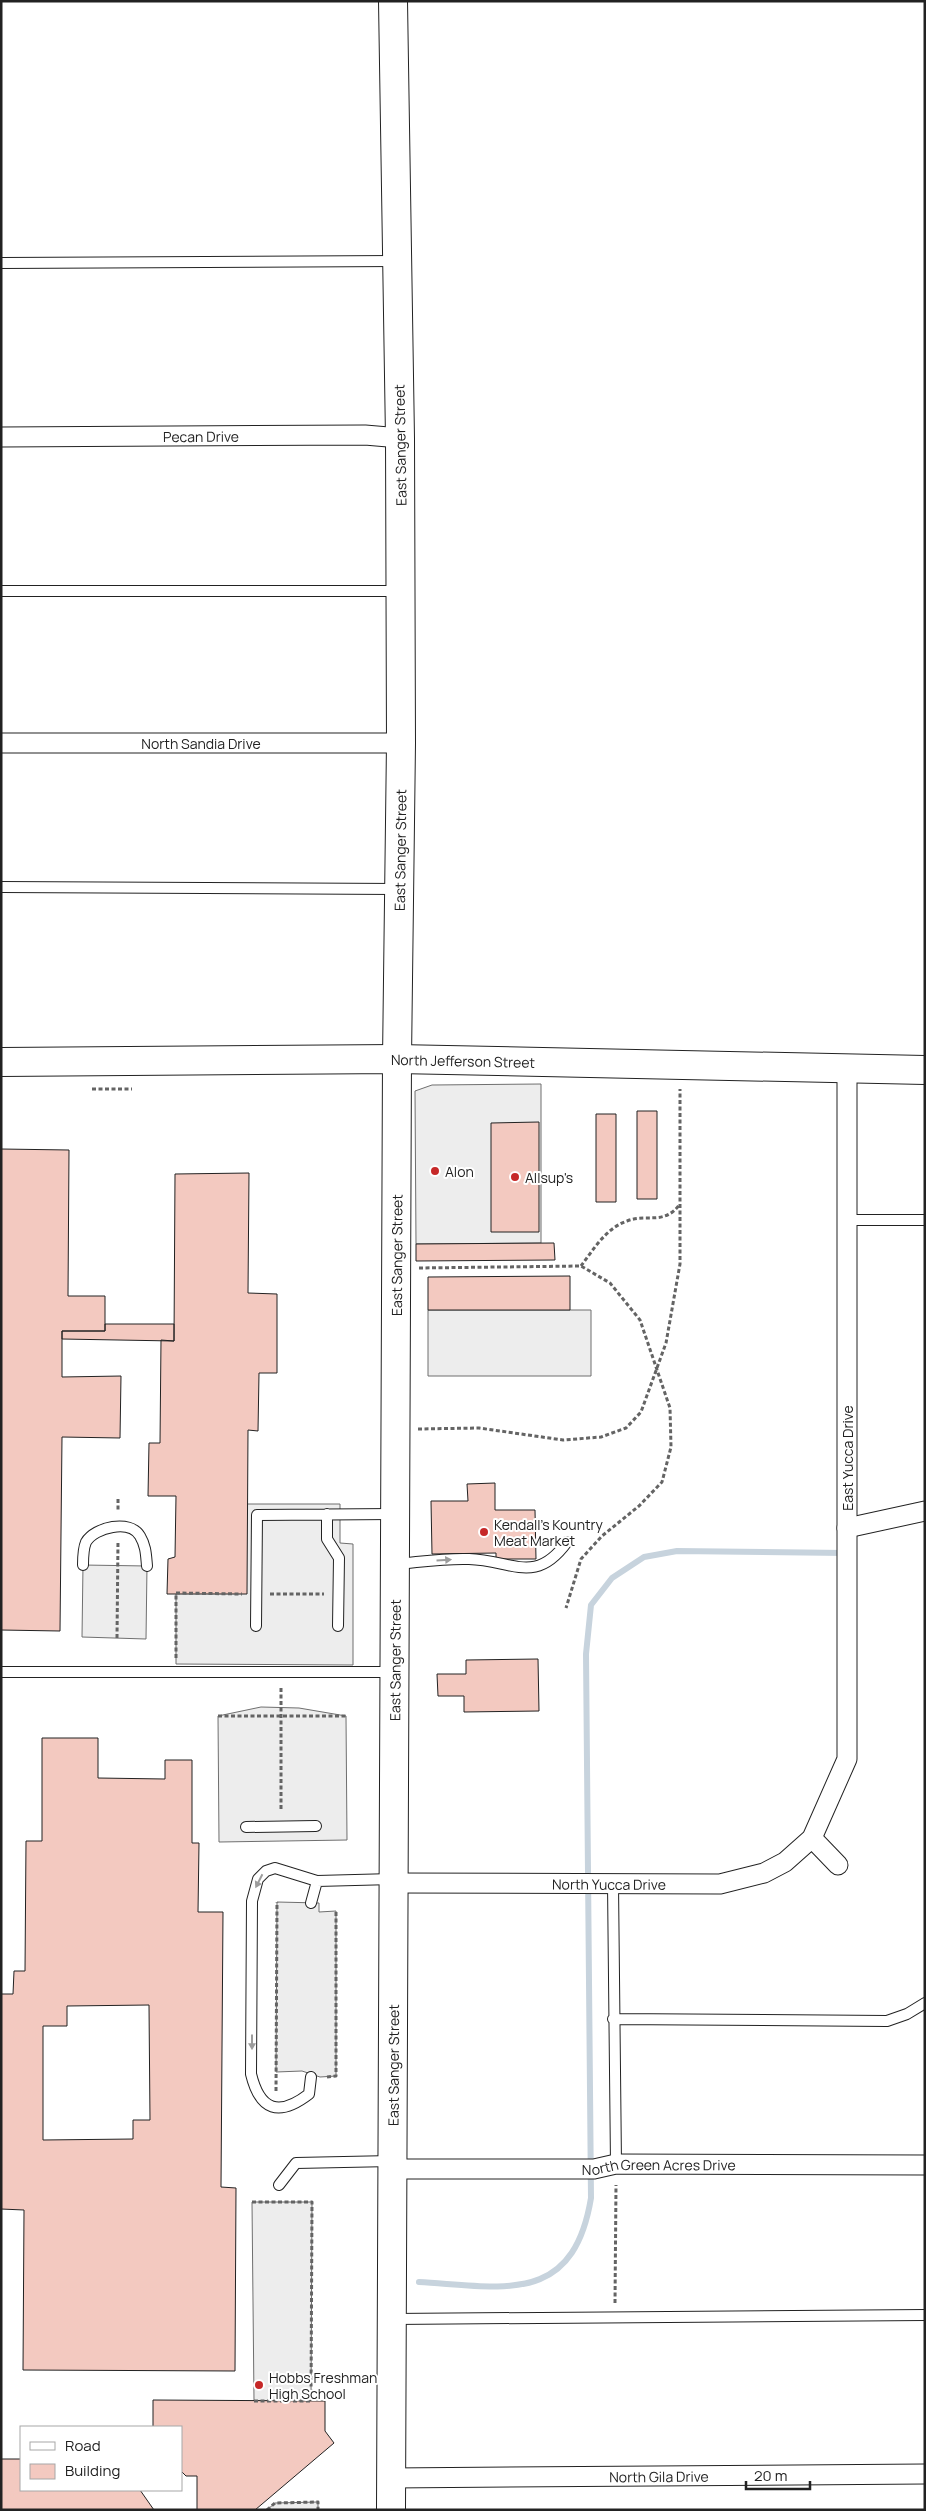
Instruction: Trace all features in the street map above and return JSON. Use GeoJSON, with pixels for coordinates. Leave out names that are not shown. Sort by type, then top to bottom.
{"type":"FeatureCollection","features":[{"type":"Feature","properties":{"kind":"main road","name":"East Sanger Street"},"geometry":{"type":"LineString","coordinates":[[391,2510],[397,1059],[401,743],[400,438],[393,1]]}},
{"type":"Feature","properties":{"kind":"main road","name":"North Jefferson Street"},"geometry":{"type":"LineString","coordinates":[[1,1062],[397,1059],[847,1070],[925,1070]]}},
{"type":"Feature","properties":{"kind":"street","name":"Pecan Drive"},"geometry":{"type":"LineString","coordinates":[[1,437],[365,436],[400,438]]}},
{"type":"Feature","properties":{"kind":"street","name":"North Sandia Drive"},"geometry":{"type":"LineString","coordinates":[[1,743],[401,743]]}},
{"type":"Feature","properties":{"kind":"street","name":"East Yucca Drive"},"geometry":{"type":"LineString","coordinates":[[812,1838],[847,1759],[847,1070]]}},
{"type":"Feature","properties":{"kind":"street"},"geometry":{"type":"LineString","coordinates":[[847,1528],[925,1512]]}},
{"type":"Feature","properties":{"kind":"street"},"geometry":{"type":"LineString","coordinates":[[812,1838],[838,1865]]}},
{"type":"Feature","properties":{"kind":"street","name":"North Yucca Drive"},"geometry":{"type":"LineString","coordinates":[[394,1881],[720,1884],[764,1873],[786,1862],[812,1838]]}},
{"type":"Feature","properties":{"kind":"street","name":"North Green Acres Drive"},"geometry":{"type":"LineString","coordinates":[[392,2165],[586,2169],[616,2164],[925,2165]]}},
{"type":"Feature","properties":{"kind":"street","name":"North Gila Drive"},"geometry":{"type":"LineString","coordinates":[[391,2478],[925,2474]]}},
{"type":"Feature","properties":{"kind":"lane"},"geometry":{"type":"LineString","coordinates":[[1,263],[397,261]]}},
{"type":"Feature","properties":{"kind":"lane"},"geometry":{"type":"LineString","coordinates":[[1,591],[401,591]]}},
{"type":"Feature","properties":{"kind":"lane"},"geometry":{"type":"LineString","coordinates":[[1,886],[399,889]]}},
{"type":"Feature","properties":{"kind":"lane"},"geometry":{"type":"LineString","coordinates":[[847,1220],[925,1220]]}},
{"type":"Feature","properties":{"kind":"lane"},"geometry":{"type":"LineString","coordinates":[[256,1626],[257,1514],[395,1514]]}},
{"type":"Feature","properties":{"kind":"lane"},"geometry":{"type":"LineString","coordinates":[[327,1514],[327,1539],[339,1558],[338,1626]]}},
{"type":"Feature","properties":{"kind":"lane"},"geometry":{"type":"LineString","coordinates":[[83,1565],[83,1552],[87,1540],[107,1528],[130,1528],[140,1534],[146,1551],[147,1566]]}},
{"type":"Feature","properties":{"kind":"lane"},"geometry":{"type":"LineString","coordinates":[[395,1564],[470,1558],[513,1568],[543,1566],[556,1557],[567,1542]]}},
{"type":"Feature","properties":{"kind":"lane"},"geometry":{"type":"LineString","coordinates":[[1,1672],[395,1672]]}},
{"type":"Feature","properties":{"kind":"lane"},"geometry":{"type":"LineString","coordinates":[[246,1827],[316,1826]]}},
{"type":"Feature","properties":{"kind":"lane"},"geometry":{"type":"LineString","coordinates":[[316,2077],[309,2094],[292,2106],[276,2108],[266,2105],[255,2090],[252,2074],[252,1902],[258,1879],[266,1871],[275,1868],[317,1881],[394,1881]]}},
{"type":"Feature","properties":{"kind":"lane"},"geometry":{"type":"LineString","coordinates":[[310,1903],[317,1881]]}},
{"type":"Feature","properties":{"kind":"lane"},"geometry":{"type":"LineString","coordinates":[[595,1884],[614,2019],[616,2164]]}},
{"type":"Feature","properties":{"kind":"lane"},"geometry":{"type":"LineString","coordinates":[[614,2019],[887,2021],[906,2014],[925,2003]]}},
{"type":"Feature","properties":{"kind":"lane"},"geometry":{"type":"LineString","coordinates":[[279,2185],[296,2163],[392,2165]]}},
{"type":"Feature","properties":{"kind":"lane"},"geometry":{"type":"LineString","coordinates":[[392,2319],[925,2315]]}},
{"type":"Feature","properties":{"kind":"path"},"geometry":{"type":"LineString","coordinates":[[396,1429],[479,1428],[564,1440],[601,1438],[626,1428],[641,1412],[666,1343],[680,1264],[680,1066]]}},
{"type":"Feature","properties":{"kind":"path"},"geometry":{"type":"LineString","coordinates":[[92,1089],[132,1089]]}},
{"type":"Feature","properties":{"kind":"path"},"geometry":{"type":"LineString","coordinates":[[581,1266],[605,1235],[627,1220],[655,1219],[673,1214],[680,1204]]}},
{"type":"Feature","properties":{"kind":"path"},"geometry":{"type":"LineString","coordinates":[[396,1268],[581,1266],[610,1283],[640,1320],[670,1408],[671,1447],[662,1482],[640,1506],[602,1536],[581,1559],[566,1608]]}},
{"type":"Feature","properties":{"kind":"path"},"geometry":{"type":"LineString","coordinates":[[117,1638],[118,1499]]}},
{"type":"Feature","properties":{"kind":"path"},"geometry":{"type":"LineString","coordinates":[[176,1664],[176,1593],[327,1594]]}},
{"type":"Feature","properties":{"kind":"path"},"geometry":{"type":"LineString","coordinates":[[281,1672],[281,1826]]}},
{"type":"Feature","properties":{"kind":"path"},"geometry":{"type":"LineString","coordinates":[[218,1716],[346,1716]]}},
{"type":"Feature","properties":{"kind":"path"},"geometry":{"type":"LineString","coordinates":[[276,2108],[277,1902]]}},
{"type":"Feature","properties":{"kind":"path"},"geometry":{"type":"LineString","coordinates":[[316,2077],[336,2076],[336,1911]]}},
{"type":"Feature","properties":{"kind":"path"},"geometry":{"type":"LineString","coordinates":[[615,2317],[616,2164]]}},
{"type":"Feature","properties":{"kind":"path"},"geometry":{"type":"LineString","coordinates":[[252,2202],[312,2202],[311,2401],[254,2400]]}},
{"type":"Feature","properties":{"kind":"path"},"geometry":{"type":"LineString","coordinates":[[267,2510],[275,2504],[318,2502],[318,2510]]}},
{"type":"Feature","properties":{"kind":"shaded area"},"geometry":{"type":"Polygon","coordinates":[[[541,1084],[541,1243],[416,1244],[415,1091],[432,1085],[541,1084]]]}},
{"type":"Feature","properties":{"kind":"shaded area"},"geometry":{"type":"Polygon","coordinates":[[[428,1310],[591,1310],[591,1376],[428,1376],[428,1310]]]}},
{"type":"Feature","properties":{"kind":"shaded area"},"geometry":{"type":"Polygon","coordinates":[[[247,1504],[340,1504],[340,1543],[353,1544],[353,1665],[176,1664],[176,1593],[247,1504]]]}},
{"type":"Feature","properties":{"kind":"shaded area"},"geometry":{"type":"Polygon","coordinates":[[[83,1565],[147,1566],[146,1639],[82,1637],[83,1565]]]}},
{"type":"Feature","properties":{"kind":"shaded area"},"geometry":{"type":"Polygon","coordinates":[[[261,1707],[299,1708],[346,1716],[347,1840],[219,1842],[218,1716],[261,1707]]]}},
{"type":"Feature","properties":{"kind":"shaded area"},"geometry":{"type":"Polygon","coordinates":[[[277,1902],[319,1903],[319,1912],[336,1911],[336,2076],[320,2077],[302,2071],[276,2072],[277,1902]]]}},
{"type":"Feature","properties":{"kind":"shaded area"},"geometry":{"type":"Polygon","coordinates":[[[252,2202],[312,2202],[311,2401],[254,2401],[252,2202]]]}},
{"type":"Feature","properties":{"kind":"shaded area"},"geometry":{"type":"Polygon","coordinates":[[[318,2502],[318,2510],[267,2510],[275,2503],[318,2502]]]}},
{"type":"Feature","properties":{"kind":"building"},"geometry":{"type":"Polygon","coordinates":[[[637,1111],[657,1111],[657,1199],[637,1199],[637,1111]]]}},
{"type":"Feature","properties":{"kind":"building"},"geometry":{"type":"Polygon","coordinates":[[[596,1114],[616,1114],[616,1202],[596,1202],[596,1114]]]}},
{"type":"Feature","properties":{"kind":"building","name":"Allsup's"},"geometry":{"type":"Polygon","coordinates":[[[539,1122],[539,1232],[491,1232],[491,1123],[539,1122]]]}},
{"type":"Feature","properties":{"kind":"building"},"geometry":{"type":"Polygon","coordinates":[[[1,1149],[69,1150],[68,1296],[105,1296],[105,1331],[62,1331],[62,1377],[121,1376],[120,1438],[62,1437],[60,1631],[1,1630],[1,1149]]]}},
{"type":"Feature","properties":{"kind":"building"},"geometry":{"type":"Polygon","coordinates":[[[249,1173],[248,1293],[277,1294],[277,1373],[259,1373],[258,1431],[248,1430],[247,1594],[167,1594],[168,1559],[175,1557],[176,1496],[148,1496],[149,1443],[160,1443],[161,1340],[174,1341],[175,1174],[249,1173]]]}},
{"type":"Feature","properties":{"kind":"building"},"geometry":{"type":"Polygon","coordinates":[[[554,1243],[555,1260],[416,1261],[416,1244],[554,1243]]]}},
{"type":"Feature","properties":{"kind":"building"},"geometry":{"type":"Polygon","coordinates":[[[570,1276],[570,1310],[428,1310],[428,1277],[570,1276]]]}},
{"type":"Feature","properties":{"kind":"building"},"geometry":{"type":"Polygon","coordinates":[[[105,1324],[174,1324],[174,1341],[62,1339],[62,1331],[105,1331],[105,1324]]]}},
{"type":"Feature","properties":{"kind":"building","name":"Kendall's Kountry Meat Market"},"geometry":{"type":"Polygon","coordinates":[[[495,1483],[495,1510],[535,1510],[536,1559],[496,1559],[496,1553],[432,1554],[431,1501],[468,1501],[467,1484],[495,1483]]]}},
{"type":"Feature","properties":{"kind":"building"},"geometry":{"type":"Polygon","coordinates":[[[538,1659],[539,1711],[464,1712],[464,1696],[438,1696],[437,1674],[466,1674],[466,1660],[538,1659]]]}},
{"type":"Feature","properties":{"kind":"building","name":"Hobbs Freshman High School"},"geometry":{"type":"Polygon","coordinates":[[[42,1738],[98,1738],[98,1778],[165,1779],[165,1760],[192,1760],[192,1843],[199,1843],[198,1912],[223,1912],[221,2187],[236,2188],[235,2371],[23,2370],[24,2210],[1,2209],[1,1994],[13,1994],[14,1971],[25,1971],[26,1841],[42,1841],[42,1738]],[[149,2005],[67,2006],[67,2026],[43,2026],[43,2140],[133,2139],[133,2120],[150,2120],[149,2005]]]}},
{"type":"Feature","properties":{"kind":"building"},"geometry":{"type":"Polygon","coordinates":[[[153,2400],[325,2401],[325,2431],[334,2443],[255,2510],[197,2510],[197,2476],[186,2476],[182,2472],[182,2426],[153,2426],[153,2400]]]}},
{"type":"Feature","properties":{"kind":"building"},"geometry":{"type":"Polygon","coordinates":[[[1,2459],[20,2459],[20,2491],[141,2491],[154,2510],[1,2510],[1,2459]]]}},
{"type":"Feature","properties":{"kind":"waterway"},"geometry":{"type":"LineString","coordinates":[[419,2282],[506,2286],[530,2282],[551,2273],[568,2257],[582,2233],[591,2198],[586,1654],[591,1605],[612,1578],[644,1557],[677,1551],[845,1553]]}},
{"type":"Feature","properties":{"kind":"place","name":"Alon"},"geometry":{"type":"Point","coordinates":[435,1171]}},
{"type":"Feature","properties":{"kind":"place","name":"Allsup's"},"geometry":{"type":"Point","coordinates":[515,1177]}},
{"type":"Feature","properties":{"kind":"place","name":"Kendall's Kountry Meat Market"},"geometry":{"type":"Point","coordinates":[484,1532]}},
{"type":"Feature","properties":{"kind":"place","name":"Hobbs Freshman High School"},"geometry":{"type":"Point","coordinates":[259,2385]}}]}
